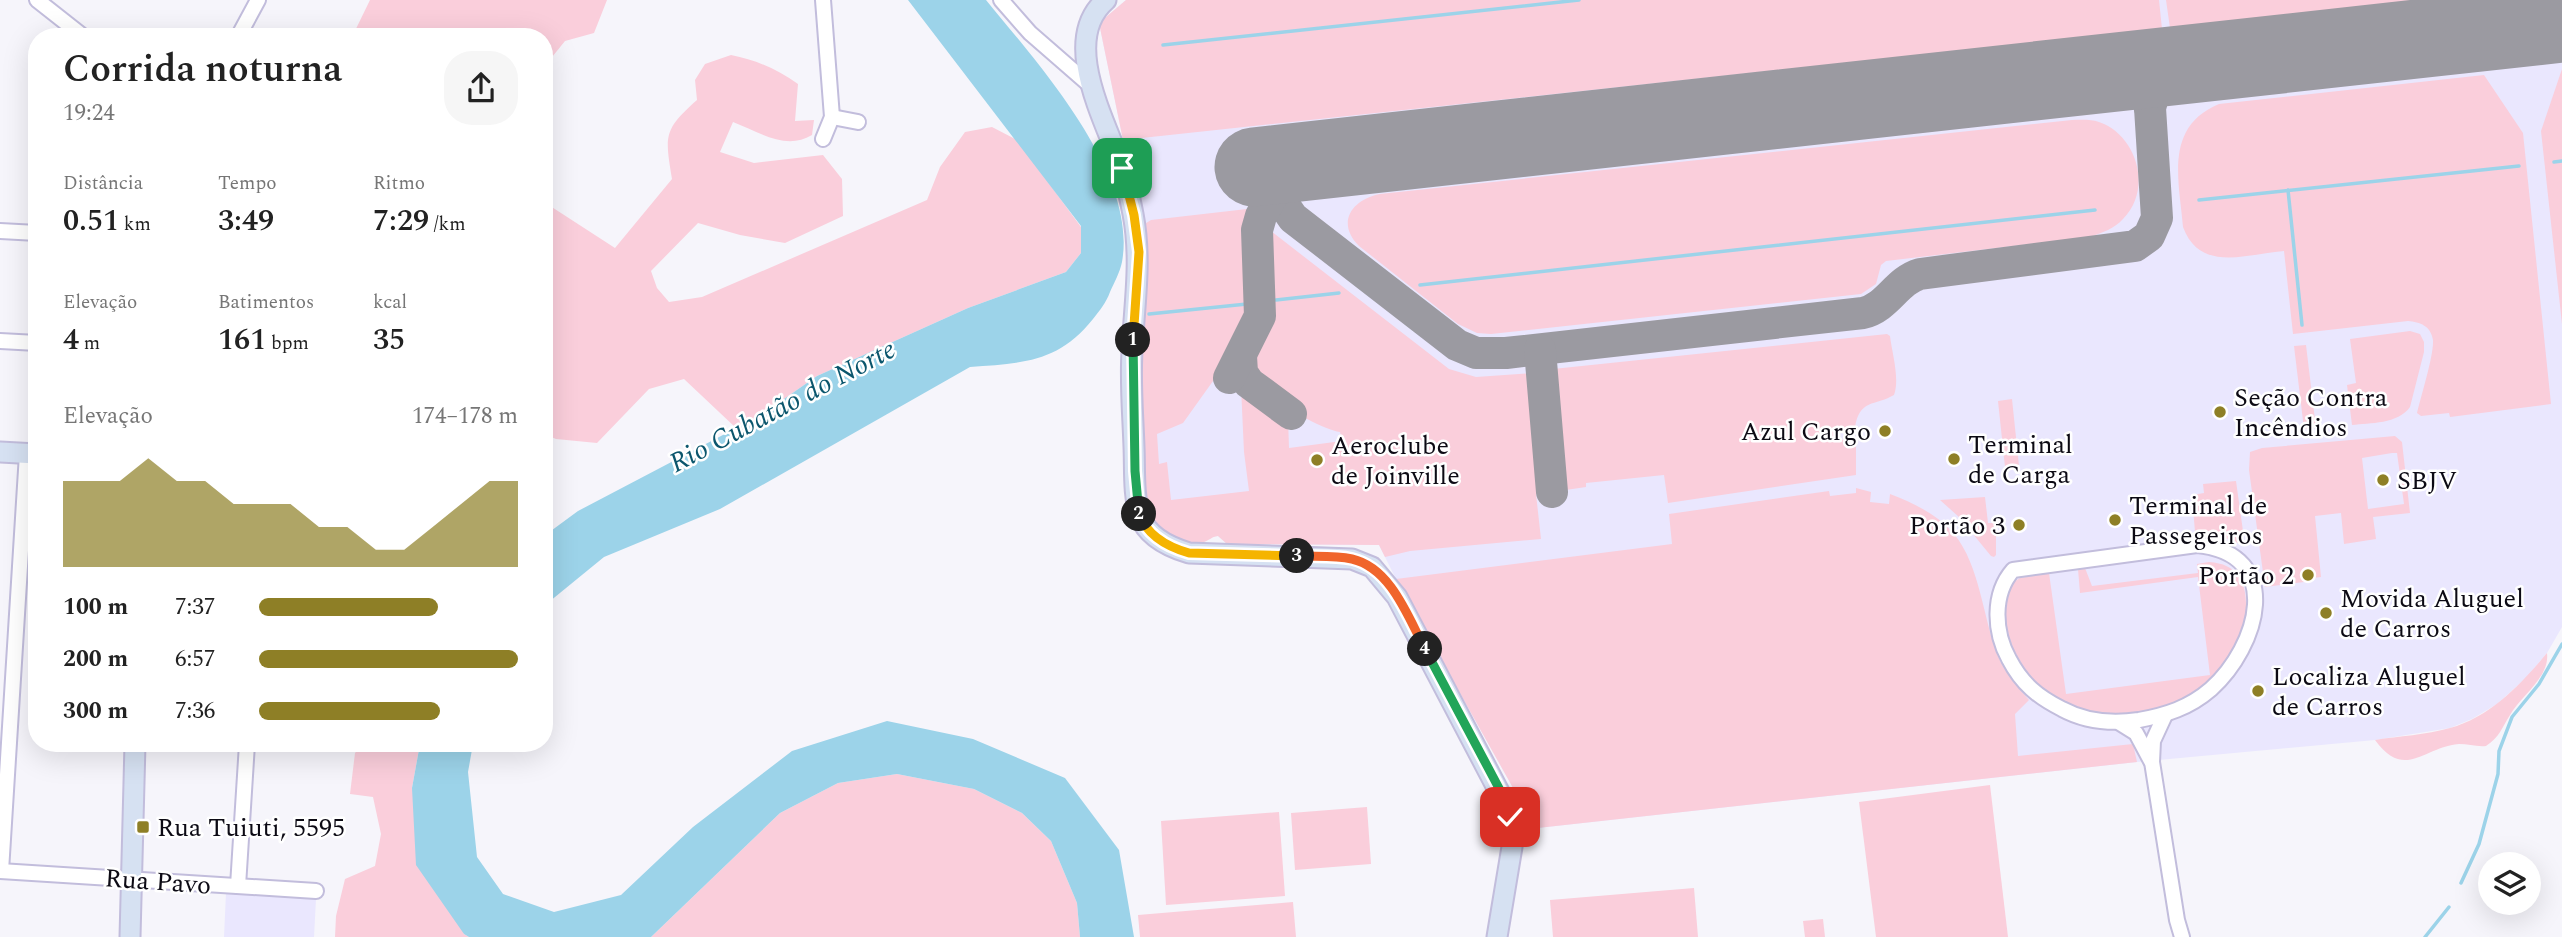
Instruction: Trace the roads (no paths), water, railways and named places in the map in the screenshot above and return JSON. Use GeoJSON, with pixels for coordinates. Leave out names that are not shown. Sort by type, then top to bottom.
{"type":"FeatureCollection","features":[{"type":"Feature","properties":{"kind":"street"},"geometry":{"type":"LineString","coordinates":[[37,0],[73,28]]}},
{"type":"Feature","properties":{"kind":"street"},"geometry":{"type":"LineString","coordinates":[[243,28],[258,0]]}},
{"type":"Feature","properties":{"kind":"street"},"geometry":{"type":"LineString","coordinates":[[823,0],[832,117],[823,139]]}},
{"type":"Feature","properties":{"kind":"street"},"geometry":{"type":"LineString","coordinates":[[1001,0],[1030,33],[1092,87]]}},
{"type":"Feature","properties":{"kind":"street"},"geometry":{"type":"LineString","coordinates":[[1106,0],[1091,18],[1086,33],[1086,50],[1092,87],[1126,183],[1139,252],[1132,353],[1137,507],[1144,526],[1168,544],[1189,553],[1341,557],[1366,564],[1377,571],[1397,597],[1506,805],[1512,847],[1497,937]]}},
{"type":"Feature","properties":{"kind":"street"},"geometry":{"type":"LineString","coordinates":[[832,117],[858,122]]}},
{"type":"Feature","properties":{"kind":"street"},"geometry":{"type":"LineString","coordinates":[[0,231],[28,233]]}},
{"type":"Feature","properties":{"kind":"street"},"geometry":{"type":"LineString","coordinates":[[0,341],[28,343]]}},
{"type":"Feature","properties":{"kind":"street"},"geometry":{"type":"LineString","coordinates":[[0,452],[28,454]]}},
{"type":"Feature","properties":{"kind":"street"},"geometry":{"type":"LineString","coordinates":[[1,871],[28,508]]}},
{"type":"Feature","properties":{"kind":"street"},"geometry":{"type":"LineString","coordinates":[[2197,545],[2214,547],[2237,559],[2247,572],[2256,597],[2250,635],[2242,650],[2213,687],[2190,703],[2165,715],[2120,723],[2100,722],[2069,713],[2035,694],[2023,682],[2001,643],[1997,614],[1998,594],[2004,580],[2013,570],[2197,545]]}},
{"type":"Feature","properties":{"kind":"street"},"geometry":{"type":"LineString","coordinates":[[2165,715],[2153,741],[2152,762],[2176,920],[2182,937]]}},
{"type":"Feature","properties":{"kind":"street"},"geometry":{"type":"LineString","coordinates":[[2120,723],[2136,733],[2152,762]]}},
{"type":"Feature","properties":{"kind":"street"},"geometry":{"type":"LineString","coordinates":[[130,937],[135,752]]}},
{"type":"Feature","properties":{"kind":"street"},"geometry":{"type":"LineString","coordinates":[[238,886],[246,752]]}},
{"type":"Feature","properties":{"kind":"street","name":"Rua Pavo"},"geometry":{"type":"LineString","coordinates":[[1,871],[316,891]]}},
{"type":"Feature","properties":{"kind":"street"},"geometry":{"type":"LineString","coordinates":[[2174,937],[2176,920]]}},
{"type":"Feature","properties":{"kind":"water","name":"Rio Cubatão do Norte"},"geometry":{"type":"Polygon","coordinates":[[[908,0],[986,0],[1080,122],[1100,157],[1115,193],[1123,228],[1122,262],[1105,303],[1080,334],[1052,352],[1023,362],[970,367],[720,509],[604,557],[553,599],[553,529],[578,511],[761,415],[817,376],[968,308],[1066,272],[1081,253],[1081,226],[908,0]]]}},
{"type":"Feature","properties":{"kind":"water"},"geometry":{"type":"Polygon","coordinates":[[[887,721],[973,739],[1065,778],[1119,850],[1134,937],[1080,937],[1077,903],[1051,841],[1022,813],[974,789],[897,774],[838,783],[780,813],[651,937],[469,937],[464,934],[416,865],[412,788],[419,752],[472,752],[468,772],[477,857],[503,894],[554,912],[621,895],[693,827],[792,751],[887,721]]]}},
{"type":"Feature","properties":{"kind":"waterway"},"geometry":{"type":"LineString","coordinates":[[1163,45],[1579,0]]}},
{"type":"Feature","properties":{"kind":"waterway"},"geometry":{"type":"LineString","coordinates":[[2554,162],[2562,161]]}},
{"type":"Feature","properties":{"kind":"waterway"},"geometry":{"type":"LineString","coordinates":[[2199,200],[2519,166]]}},
{"type":"Feature","properties":{"kind":"waterway"},"geometry":{"type":"LineString","coordinates":[[2288,190],[2302,325]]}},
{"type":"Feature","properties":{"kind":"waterway"},"geometry":{"type":"LineString","coordinates":[[1420,285],[2095,210]]}},
{"type":"Feature","properties":{"kind":"waterway"},"geometry":{"type":"LineString","coordinates":[[1276,300],[1339,293]]}},
{"type":"Feature","properties":{"kind":"waterway"},"geometry":{"type":"LineString","coordinates":[[1149,314],[1247,304]]}},
{"type":"Feature","properties":{"kind":"waterway"},"geometry":{"type":"LineString","coordinates":[[2461,883],[2479,844],[2498,774],[2499,751],[2512,717],[2539,684],[2562,644]]}},
{"type":"Feature","properties":{"kind":"waterway"},"geometry":{"type":"LineString","coordinates":[[2425,937],[2449,907]]}},
{"type":"Feature","properties":{"kind":"place","name":"Seção Contra Incêndios"},"geometry":{"type":"Point","coordinates":[2220,412]}},
{"type":"Feature","properties":{"kind":"place","name":"Azul Cargo"},"geometry":{"type":"Point","coordinates":[1885,431]}},
{"type":"Feature","properties":{"kind":"place","name":"Terminal de Carga"},"geometry":{"type":"Point","coordinates":[1954,459]}},
{"type":"Feature","properties":{"kind":"place","name":"Aeroclube de Joinville"},"geometry":{"type":"Point","coordinates":[1317,460]}},
{"type":"Feature","properties":{"kind":"place","name":"SBJV"},"geometry":{"type":"Point","coordinates":[2383,480]}},
{"type":"Feature","properties":{"kind":"place","name":"Terminal de Passegeiros"},"geometry":{"type":"Point","coordinates":[2115,520]}},
{"type":"Feature","properties":{"kind":"place","name":"Portão 3"},"geometry":{"type":"Point","coordinates":[2019,525]}},
{"type":"Feature","properties":{"kind":"place","name":"Portão 2"},"geometry":{"type":"Point","coordinates":[2308,575]}},
{"type":"Feature","properties":{"kind":"place","name":"Movida Aluguel de Carros"},"geometry":{"type":"Point","coordinates":[2326,613]}},
{"type":"Feature","properties":{"kind":"place","name":"Localiza Aluguel de Carros"},"geometry":{"type":"Point","coordinates":[2258,691]}},
{"type":"Feature","properties":{"kind":"place","name":"Rua Tuiuti, 5595"},"geometry":{"type":"Point","coordinates":[143,827]}}]}
